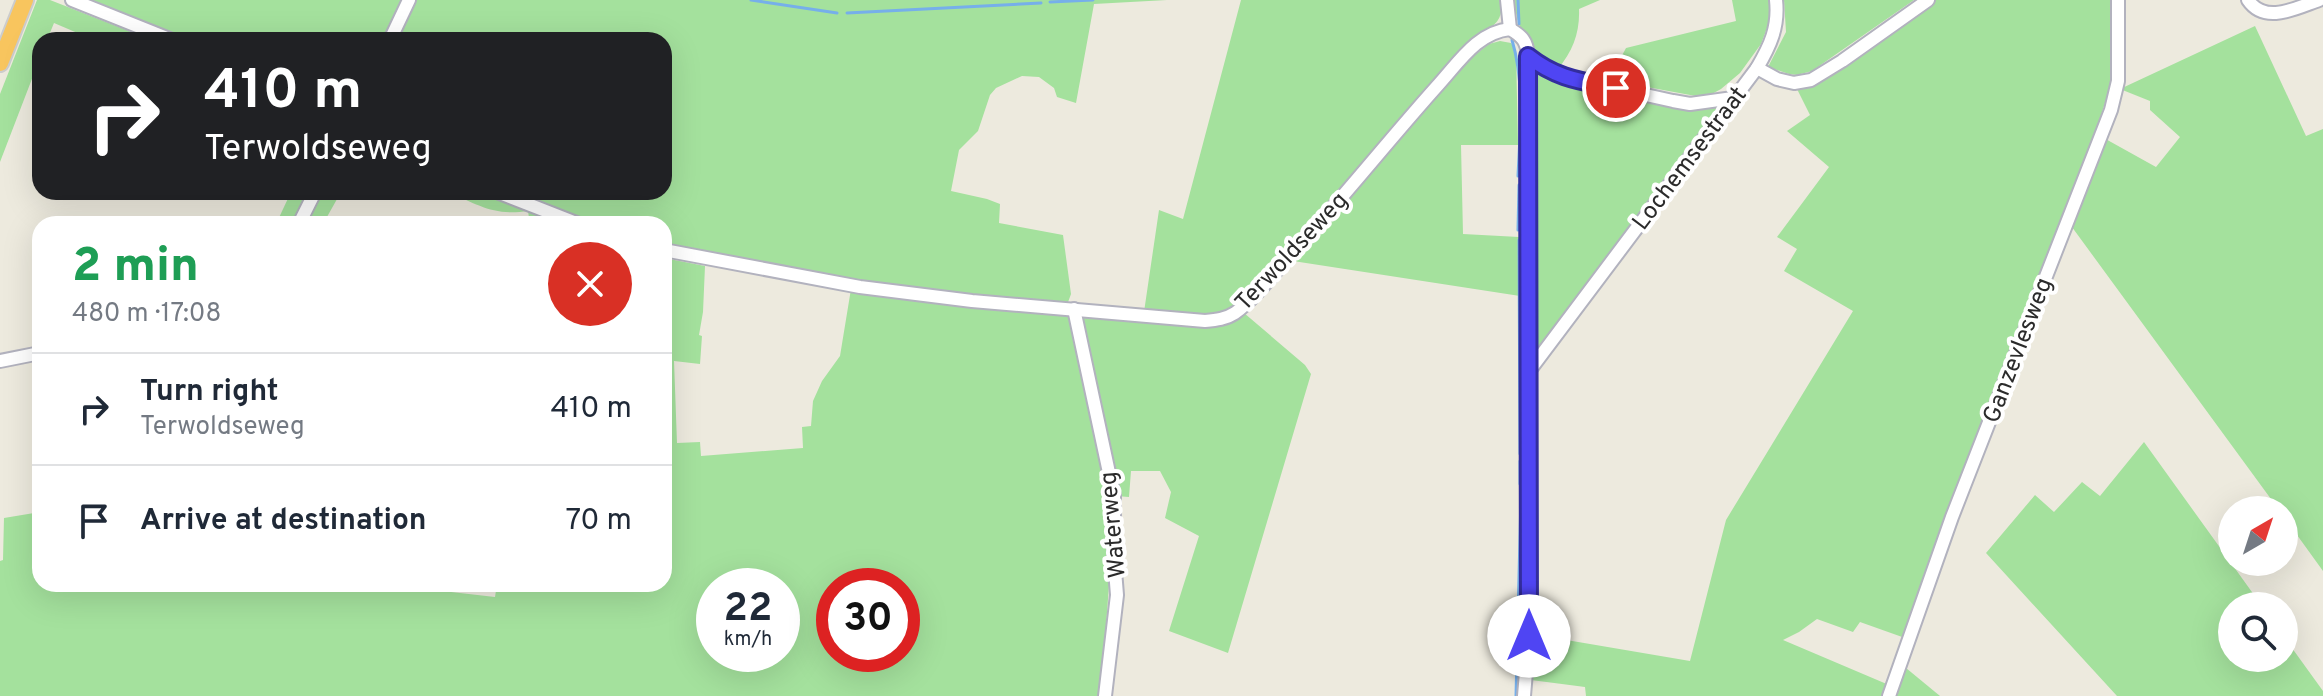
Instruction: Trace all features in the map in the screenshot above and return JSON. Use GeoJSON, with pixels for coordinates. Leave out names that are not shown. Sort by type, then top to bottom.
{"type":"FeatureCollection","features":[{"type":"Feature","properties":{"kind":"highway"},"geometry":{"type":"LineString","coordinates":[[0,63],[25,0]]}},
{"type":"Feature","properties":{"kind":"street"},"geometry":{"type":"LineString","coordinates":[[72,0],[152,32]]}},
{"type":"Feature","properties":{"kind":"street"},"geometry":{"type":"LineString","coordinates":[[394,32],[409,0]]}},
{"type":"Feature","properties":{"kind":"street"},"geometry":{"type":"LineString","coordinates":[[1507,0],[1514,31],[1526,43],[1528,56],[1529,636],[1524,696]]}},
{"type":"Feature","properties":{"kind":"street"},"geometry":{"type":"LineString","coordinates":[[1757,68],[1771,44],[1777,23],[1776,0]]}},
{"type":"Feature","properties":{"kind":"street","name":"Lochemsestraat"},"geometry":{"type":"LineString","coordinates":[[1530,370],[1757,68],[1777,79],[1794,83],[1811,80],[1928,0]]}},
{"type":"Feature","properties":{"kind":"street","name":"Ganzevlesweg"},"geometry":{"type":"LineString","coordinates":[[1889,696],[1952,517],[2111,110],[2118,81],[2118,0]]}},
{"type":"Feature","properties":{"kind":"street"},"geometry":{"type":"LineString","coordinates":[[2248,0],[2254,9],[2271,14],[2319,0]]}},
{"type":"Feature","properties":{"kind":"street","name":"Terwoldseweg"},"geometry":{"type":"LineString","coordinates":[[672,252],[860,287],[972,301],[1205,321],[1231,315],[1325,219],[1394,134],[1469,51],[1490,34],[1514,31]]}},
{"type":"Feature","properties":{"kind":"street"},"geometry":{"type":"LineString","coordinates":[[1528,56],[1560,76],[1673,101],[1690,104],[1733,98]]}},
{"type":"Feature","properties":{"kind":"street"},"geometry":{"type":"LineString","coordinates":[[518,200],[558,216]]}},
{"type":"Feature","properties":{"kind":"street","name":"Waterweg"},"geometry":{"type":"LineString","coordinates":[[1074,309],[1114,496],[1117,595],[1105,696]]}},
{"type":"Feature","properties":{"kind":"street"},"geometry":{"type":"LineString","coordinates":[[0,361],[32,355]]}},
{"type":"Feature","properties":{"kind":"green space"},"geometry":{"type":"Polygon","coordinates":[[[37,0],[50,0],[132,32],[75,32],[54,23],[50,32],[32,32],[32,79],[0,162],[0,94],[37,0]]]}},
{"type":"Feature","properties":{"kind":"green space"},"geometry":{"type":"Polygon","coordinates":[[[92,0],[403,0],[388,32],[168,32],[92,0]]]}},
{"type":"Feature","properties":{"kind":"green space"},"geometry":{"type":"Polygon","coordinates":[[[414,0],[1167,0],[1094,4],[1076,103],[1057,97],[1054,88],[1039,77],[1022,76],[996,88],[990,95],[978,131],[959,150],[951,191],[1000,204],[999,223],[1063,235],[1071,294],[1067,305],[931,293],[713,257],[672,245],[672,216],[576,216],[531,200],[672,200],[672,32],[398,32],[414,0]]]}},
{"type":"Feature","properties":{"kind":"green space"},"geometry":{"type":"Polygon","coordinates":[[[1241,0],[1502,0],[1501,14],[1495,24],[1249,294],[1228,313],[1206,317],[1144,312],[1159,210],[1183,219],[1241,0]]]}},
{"type":"Feature","properties":{"kind":"green space"},"geometry":{"type":"Polygon","coordinates":[[[1514,0],[1600,0],[1579,9],[1574,41],[1558,69],[1540,57],[1527,40],[1518,21],[1514,0]]]}},
{"type":"Feature","properties":{"kind":"green space"},"geometry":{"type":"Polygon","coordinates":[[[1732,0],[1769,0],[1770,20],[1761,44],[1740,73],[1721,89],[1701,97],[1609,80],[1626,48],[1736,21],[1732,0]]]}},
{"type":"Feature","properties":{"kind":"green space"},"geometry":{"type":"Polygon","coordinates":[[[1784,0],[1914,0],[1812,71],[1797,75],[1768,67],[1786,32],[1784,0]]]}},
{"type":"Feature","properties":{"kind":"green space"},"geometry":{"type":"Polygon","coordinates":[[[1935,0],[2115,0],[2113,79],[2094,136],[1940,532],[1905,638],[1860,622],[1853,632],[1817,619],[1783,640],[1889,685],[1885,696],[1586,696],[1585,687],[1531,680],[1537,635],[1690,661],[1726,520],[1853,311],[1784,271],[1797,249],[1777,237],[1829,167],[1787,131],[1810,115],[1796,87],[1840,68],[1935,0]]]}},
{"type":"Feature","properties":{"kind":"green space"},"geometry":{"type":"Polygon","coordinates":[[[2255,26],[2306,136],[2323,129],[2323,571],[2298,536],[2298,496],[2269,496],[2069,223],[2102,137],[2156,167],[2180,137],[2150,110],[2150,101],[2120,89],[2255,26]]]}},
{"type":"Feature","properties":{"kind":"green space"},"geometry":{"type":"Polygon","coordinates":[[[1500,41],[1511,43],[1516,51],[1518,145],[1461,145],[1463,234],[1519,237],[1520,296],[1293,261],[1467,61],[1489,44],[1500,41]]]}},
{"type":"Feature","properties":{"kind":"green space"},"geometry":{"type":"Polygon","coordinates":[[[1537,70],[1716,104],[1720,109],[1532,360],[1534,73],[1537,70]]]}},
{"type":"Feature","properties":{"kind":"green space"},"geometry":{"type":"Polygon","coordinates":[[[287,200],[304,200],[297,216],[280,216],[287,200]]]}},
{"type":"Feature","properties":{"kind":"green space"},"geometry":{"type":"Polygon","coordinates":[[[313,200],[336,200],[328,216],[306,216],[313,200]]]}},
{"type":"Feature","properties":{"kind":"green space"},"geometry":{"type":"Polygon","coordinates":[[[466,200],[504,200],[542,216],[529,216],[528,211],[495,211],[466,200]]]}},
{"type":"Feature","properties":{"kind":"green space"},"geometry":{"type":"Polygon","coordinates":[[[672,260],[705,266],[699,335],[702,336],[700,364],[674,361],[677,443],[700,442],[701,456],[803,448],[802,427],[811,426],[813,401],[822,381],[840,356],[851,289],[1069,314],[1109,502],[1110,571],[1101,696],[0,696],[0,561],[3,560],[4,518],[32,513],[32,592],[451,592],[495,597],[496,592],[672,592],[672,260]]]}},
{"type":"Feature","properties":{"kind":"green space"},"geometry":{"type":"Polygon","coordinates":[[[1244,313],[1305,365],[1311,374],[1228,653],[1169,631],[1199,536],[1165,518],[1171,492],[1160,471],[1131,471],[1129,497],[1116,496],[1080,315],[1205,324],[1244,313]]]}},
{"type":"Feature","properties":{"kind":"green space"},"geometry":{"type":"Polygon","coordinates":[[[2144,442],[2218,545],[2218,576],[2240,576],[2252,592],[2218,592],[2218,672],[2298,672],[2298,656],[2323,691],[2323,696],[2117,696],[1986,553],[2035,495],[2054,512],[2082,482],[2100,496],[2144,442]]]}},
{"type":"Feature","properties":{"kind":"green space"},"geometry":{"type":"Polygon","coordinates":[[[1906,668],[1940,696],[1895,696],[1906,668]]]}},
{"type":"Feature","properties":{"kind":"waterway"},"geometry":{"type":"LineString","coordinates":[[751,0],[837,13]]}},
{"type":"Feature","properties":{"kind":"waterway"},"geometry":{"type":"LineString","coordinates":[[1050,2],[1093,0]]}},
{"type":"Feature","properties":{"kind":"waterway"},"geometry":{"type":"LineString","coordinates":[[1518,0],[1519,24]]}},
{"type":"Feature","properties":{"kind":"waterway"},"geometry":{"type":"LineString","coordinates":[[847,13],[1041,3]]}},
{"type":"Feature","properties":{"kind":"waterway"},"geometry":{"type":"LineString","coordinates":[[1512,40],[1520,90],[1518,176]]}},
{"type":"Feature","properties":{"kind":"waterway"},"geometry":{"type":"LineString","coordinates":[[1518,230],[1519,185]]}},
{"type":"Feature","properties":{"kind":"waterway"},"geometry":{"type":"LineString","coordinates":[[1519,240],[1520,454]]}},
{"type":"Feature","properties":{"kind":"waterway"},"geometry":{"type":"LineString","coordinates":[[1520,461],[1520,484]]}},
{"type":"Feature","properties":{"kind":"waterway"},"geometry":{"type":"LineString","coordinates":[[1516,696],[1521,496]]}},
{"type":"Feature","properties":{"kind":"route"},"geometry":{"type":"LineString","coordinates":[[1529,636],[1528,56],[1560,76],[1616,88]]}}]}
